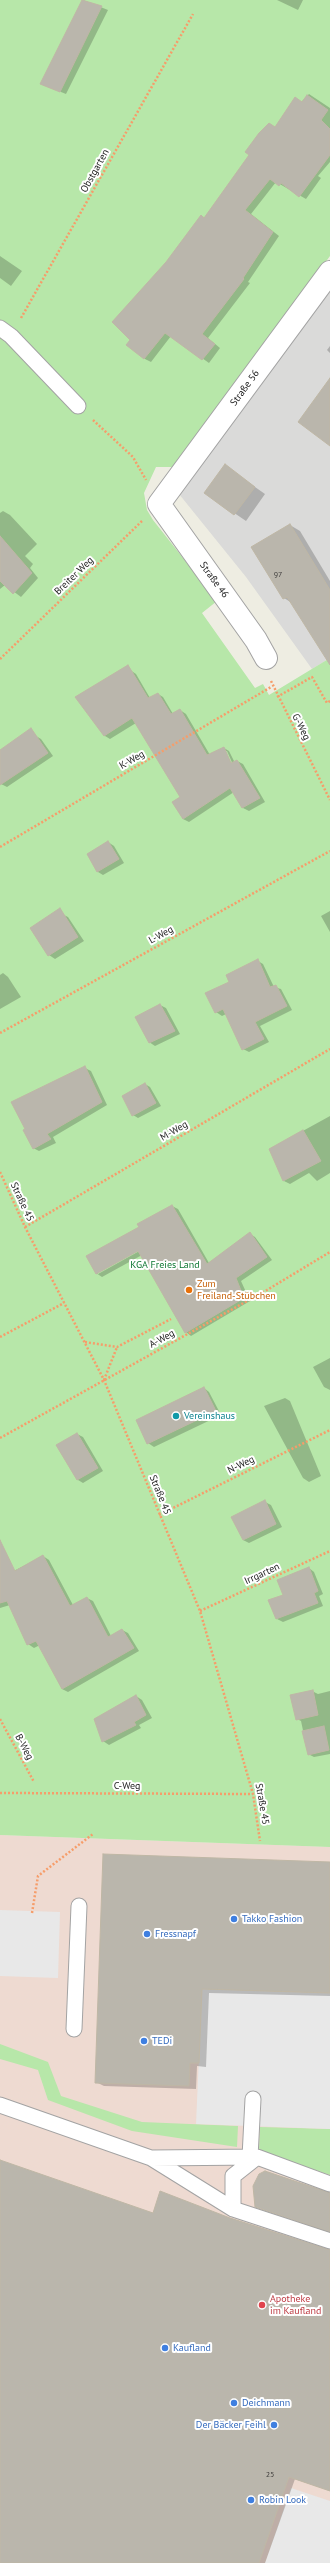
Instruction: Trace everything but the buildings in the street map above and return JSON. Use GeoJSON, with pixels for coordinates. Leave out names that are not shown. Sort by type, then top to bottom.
{"type":"FeatureCollection","features":[{"type":"Feature","properties":{"kind":"street","name":"Straße 56"},"geometry":{"type":"LineString","coordinates":[[159,504],[330,272]]}},
{"type":"Feature","properties":{"kind":"street","name":"Straße 46"},"geometry":{"type":"LineString","coordinates":[[159,504],[256,640],[266,658]]}},
{"type":"Feature","properties":{"kind":"lane"},"geometry":{"type":"LineString","coordinates":[[5,332],[78,406]]}},
{"type":"Feature","properties":{"kind":"lane"},"geometry":{"type":"LineString","coordinates":[[74,2029],[79,1906]]}},
{"type":"Feature","properties":{"kind":"lane"},"geometry":{"type":"LineString","coordinates":[[233,2209],[233,2176],[253,2157],[253,2099]]}},
{"type":"Feature","properties":{"kind":"lane"},"geometry":{"type":"LineString","coordinates":[[0,2105],[151,2158],[233,2209],[330,2241]]}},
{"type":"Feature","properties":{"kind":"lane"},"geometry":{"type":"LineString","coordinates":[[151,2158],[253,2157],[330,2184]]}},
{"type":"Feature","properties":{"kind":"path","name":"Obstgarten"},"geometry":{"type":"LineString","coordinates":[[5,332],[193,14]]}},
{"type":"Feature","properties":{"kind":"path"},"geometry":{"type":"LineString","coordinates":[[78,406],[134,457]]}},
{"type":"Feature","properties":{"kind":"path","name":"Breiter Weg"},"geometry":{"type":"LineString","coordinates":[[0,659],[159,504]]}},
{"type":"Feature","properties":{"kind":"path","name":"G-Weg"},"geometry":{"type":"LineString","coordinates":[[266,658],[272,687],[330,800]]}},
{"type":"Feature","properties":{"kind":"path"},"geometry":{"type":"LineString","coordinates":[[277,698],[312,677],[327,703],[330,701]]}},
{"type":"Feature","properties":{"kind":"path","name":"K-Weg"},"geometry":{"type":"LineString","coordinates":[[0,847],[272,687]]}},
{"type":"Feature","properties":{"kind":"path","name":"L-Weg"},"geometry":{"type":"LineString","coordinates":[[0,1033],[330,850]]}},
{"type":"Feature","properties":{"kind":"path","name":"M-Weg"},"geometry":{"type":"LineString","coordinates":[[25,1227],[330,1049]]}},
{"type":"Feature","properties":{"kind":"path","name":"Straße 45"},"geometry":{"type":"LineString","coordinates":[[0,1172],[25,1227],[104,1380],[200,1611],[253,1794],[260,1841]]}},
{"type":"Feature","properties":{"kind":"path","name":"A-Weg"},"geometry":{"type":"LineString","coordinates":[[0,1438],[267,1290],[330,1252]]}},
{"type":"Feature","properties":{"kind":"path"},"geometry":{"type":"LineString","coordinates":[[0,1337],[64,1302]]}},
{"type":"Feature","properties":{"kind":"path"},"geometry":{"type":"LineString","coordinates":[[85,1342],[117,1347],[171,1319]]}},
{"type":"Feature","properties":{"kind":"path"},"geometry":{"type":"LineString","coordinates":[[104,1380],[117,1347]]}},
{"type":"Feature","properties":{"kind":"path","name":"N-Weg"},"geometry":{"type":"LineString","coordinates":[[159,1514],[330,1430]]}},
{"type":"Feature","properties":{"kind":"path","name":"Irrgarten"},"geometry":{"type":"LineString","coordinates":[[200,1611],[330,1551]]}},
{"type":"Feature","properties":{"kind":"path","name":"B-Weg"},"geometry":{"type":"LineString","coordinates":[[0,1719],[34,1782]]}},
{"type":"Feature","properties":{"kind":"path","name":"C-Weg"},"geometry":{"type":"LineString","coordinates":[[0,1793],[253,1794]]}},
{"type":"Feature","properties":{"kind":"path"},"geometry":{"type":"LineString","coordinates":[[32,1913],[38,1876],[93,1834]]}},
{"type":"Feature","properties":{"kind":"shaded area"},"geometry":{"type":"Polygon","coordinates":[[[330,291],[330,658],[312,669],[246,577],[179,494],[330,291]]]}},
{"type":"Feature","properties":{"kind":"shaded area"},"geometry":{"type":"Polygon","coordinates":[[[0,1835],[330,1847],[330,2563],[0,2563],[0,1835]]]}},
{"type":"Feature","properties":{"kind":"shaded area"},"geometry":{"type":"Polygon","coordinates":[[[0,1910],[60,1912],[58,1978],[0,1976],[0,1910]]]}},
{"type":"Feature","properties":{"kind":"shaded area"},"geometry":{"type":"Polygon","coordinates":[[[202,1989],[330,1993],[330,2129],[196,2124],[202,1989]]]}},
{"type":"Feature","properties":{"kind":"shaded area"},"geometry":{"type":"Polygon","coordinates":[[[291,2488],[330,2501],[330,2563],[265,2563],[291,2488]]]}},
{"type":"Feature","properties":{"kind":"green space","name":"KGA Freies Land"},"geometry":{"type":"Polygon","coordinates":[[[0,0],[330,0],[330,256],[173,467],[156,467],[144,493],[147,510],[153,520],[217,601],[202,613],[255,688],[263,684],[269,695],[330,658],[330,1847],[0,1835],[0,0]]]}},
{"type":"Feature","properties":{"kind":"green space"},"geometry":{"type":"Polygon","coordinates":[[[0,2044],[48,2062],[61,2096],[142,2122],[238,2126],[237,2147],[132,2131],[48,2100],[38,2070],[0,2059],[0,2044]]]}},
{"type":"Feature","properties":{"kind":"green space"},"geometry":{"type":"Polygon","coordinates":[[[260,2127],[330,2129],[330,2175],[259,2151],[260,2127]]]}},
{"type":"Feature","properties":{"kind":"place","name":"Zum Freiland-Stübchen"},"geometry":{"type":"Point","coordinates":[189,1290]}},
{"type":"Feature","properties":{"kind":"place","name":"Vereinshaus"},"geometry":{"type":"Point","coordinates":[176,1416]}},
{"type":"Feature","properties":{"kind":"place","name":"Takko Fashion"},"geometry":{"type":"Point","coordinates":[234,1919]}},
{"type":"Feature","properties":{"kind":"place","name":"Fressnapf"},"geometry":{"type":"Point","coordinates":[147,1934]}},
{"type":"Feature","properties":{"kind":"place","name":"TEDi"},"geometry":{"type":"Point","coordinates":[144,2041]}},
{"type":"Feature","properties":{"kind":"place","name":"Apotheke im Kaufland"},"geometry":{"type":"Point","coordinates":[262,2305]}},
{"type":"Feature","properties":{"kind":"place","name":"Kaufland"},"geometry":{"type":"Point","coordinates":[165,2348]}},
{"type":"Feature","properties":{"kind":"place","name":"Deichmann"},"geometry":{"type":"Point","coordinates":[234,2403]}},
{"type":"Feature","properties":{"kind":"place","name":"Der Bäcker Feihl"},"geometry":{"type":"Point","coordinates":[274,2425]}},
{"type":"Feature","properties":{"kind":"place","name":"Robin Look"},"geometry":{"type":"Point","coordinates":[251,2500]}}]}
